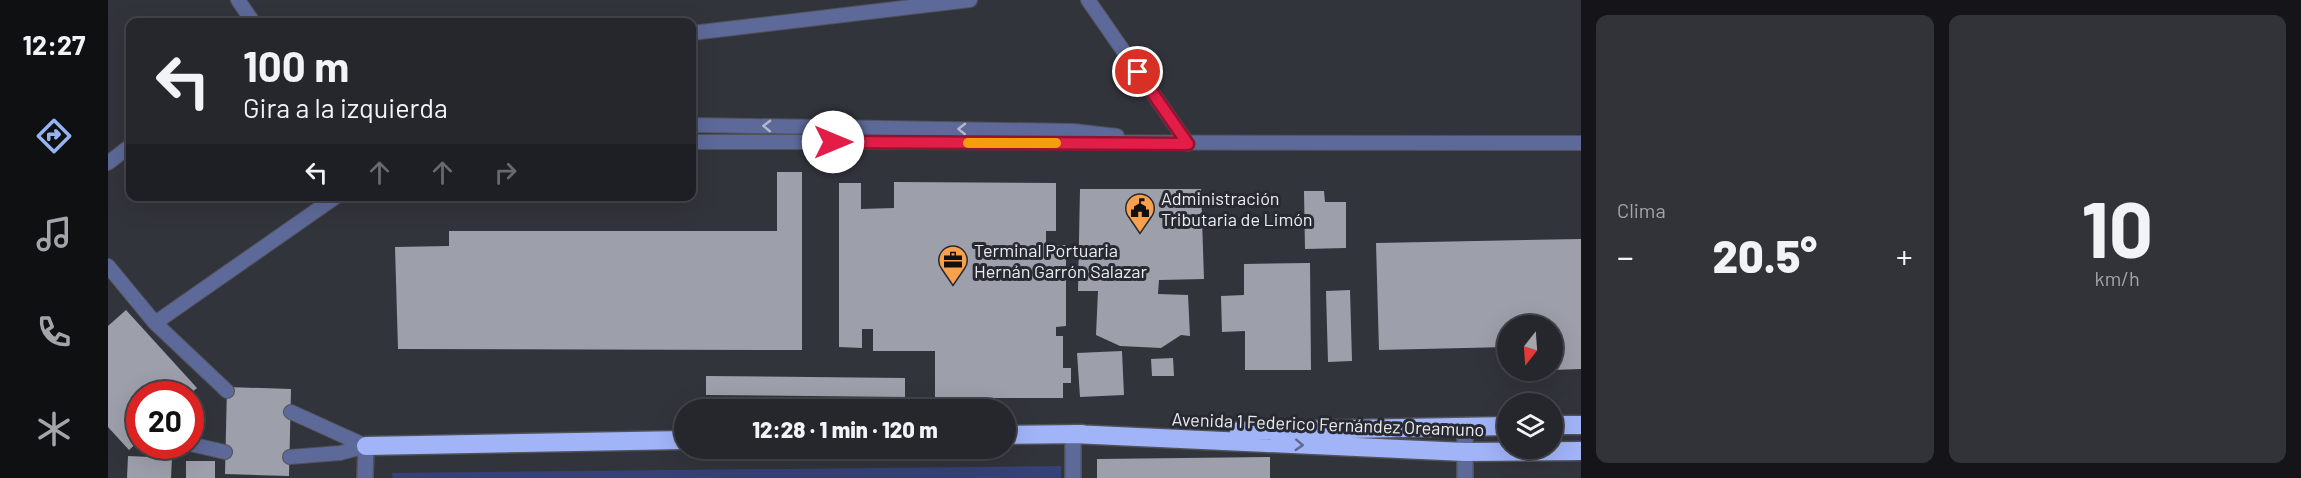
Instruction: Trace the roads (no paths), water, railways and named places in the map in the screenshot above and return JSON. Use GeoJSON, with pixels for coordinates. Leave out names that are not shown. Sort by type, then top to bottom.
{"type":"FeatureCollection","features":[{"type":"Feature","properties":{"kind":"highway"},"geometry":{"type":"LineString","coordinates":[[1563,425],[1581,425]]}},
{"type":"Feature","properties":{"kind":"highway","name":"Avenida 1 Federico Fernández Oreamuno"},"geometry":{"type":"LineString","coordinates":[[1016,435],[1497,426]]}},
{"type":"Feature","properties":{"kind":"highway","name":"Avenida 1 Federico Fernández Oreamuno"},"geometry":{"type":"LineString","coordinates":[[1073,434],[1465,452],[1581,451]]}},
{"type":"Feature","properties":{"kind":"highway"},"geometry":{"type":"LineString","coordinates":[[366,446],[674,440]]}},
{"type":"Feature","properties":{"kind":"street"},"geometry":{"type":"LineString","coordinates":[[1465,426],[1465,478]]}},
{"type":"Feature","properties":{"kind":"street"},"geometry":{"type":"LineString","coordinates":[[1073,434],[1073,478]]}},
{"type":"Feature","properties":{"kind":"street"},"geometry":{"type":"LineString","coordinates":[[365,478],[366,446]]}},
{"type":"Feature","properties":{"kind":"lane"},"geometry":{"type":"LineString","coordinates":[[238,0],[250,18]]}},
{"type":"Feature","properties":{"kind":"lane"},"geometry":{"type":"LineString","coordinates":[[696,33],[970,0]]}},
{"type":"Feature","properties":{"kind":"lane"},"geometry":{"type":"LineString","coordinates":[[1088,0],[1188,144]]}},
{"type":"Feature","properties":{"kind":"lane"},"geometry":{"type":"LineString","coordinates":[[696,125],[1073,131],[1188,144]]}},
{"type":"Feature","properties":{"kind":"lane"},"geometry":{"type":"LineString","coordinates":[[696,142],[1581,143]]}},
{"type":"Feature","properties":{"kind":"lane"},"geometry":{"type":"LineString","coordinates":[[108,163],[126,149]]}},
{"type":"Feature","properties":{"kind":"lane"},"geometry":{"type":"LineString","coordinates":[[155,323],[329,201]]}},
{"type":"Feature","properties":{"kind":"lane"},"geometry":{"type":"LineString","coordinates":[[108,266],[155,323],[227,391]]}},
{"type":"Feature","properties":{"kind":"lane"},"geometry":{"type":"LineString","coordinates":[[291,412],[366,446]]}},
{"type":"Feature","properties":{"kind":"lane"},"geometry":{"type":"LineString","coordinates":[[290,457],[340,453],[366,446]]}},
{"type":"Feature","properties":{"kind":"lane"},"geometry":{"type":"LineString","coordinates":[[204,447],[225,452]]}},
{"type":"Feature","properties":{"kind":"place","name":"Administración Tributaria de Limón"},"geometry":{"type":"Point","coordinates":[1140,234]}},
{"type":"Feature","properties":{"kind":"place","name":"Terminal Portuaria Hernán Garrón Salazar"},"geometry":{"type":"Point","coordinates":[953,286]}}]}
